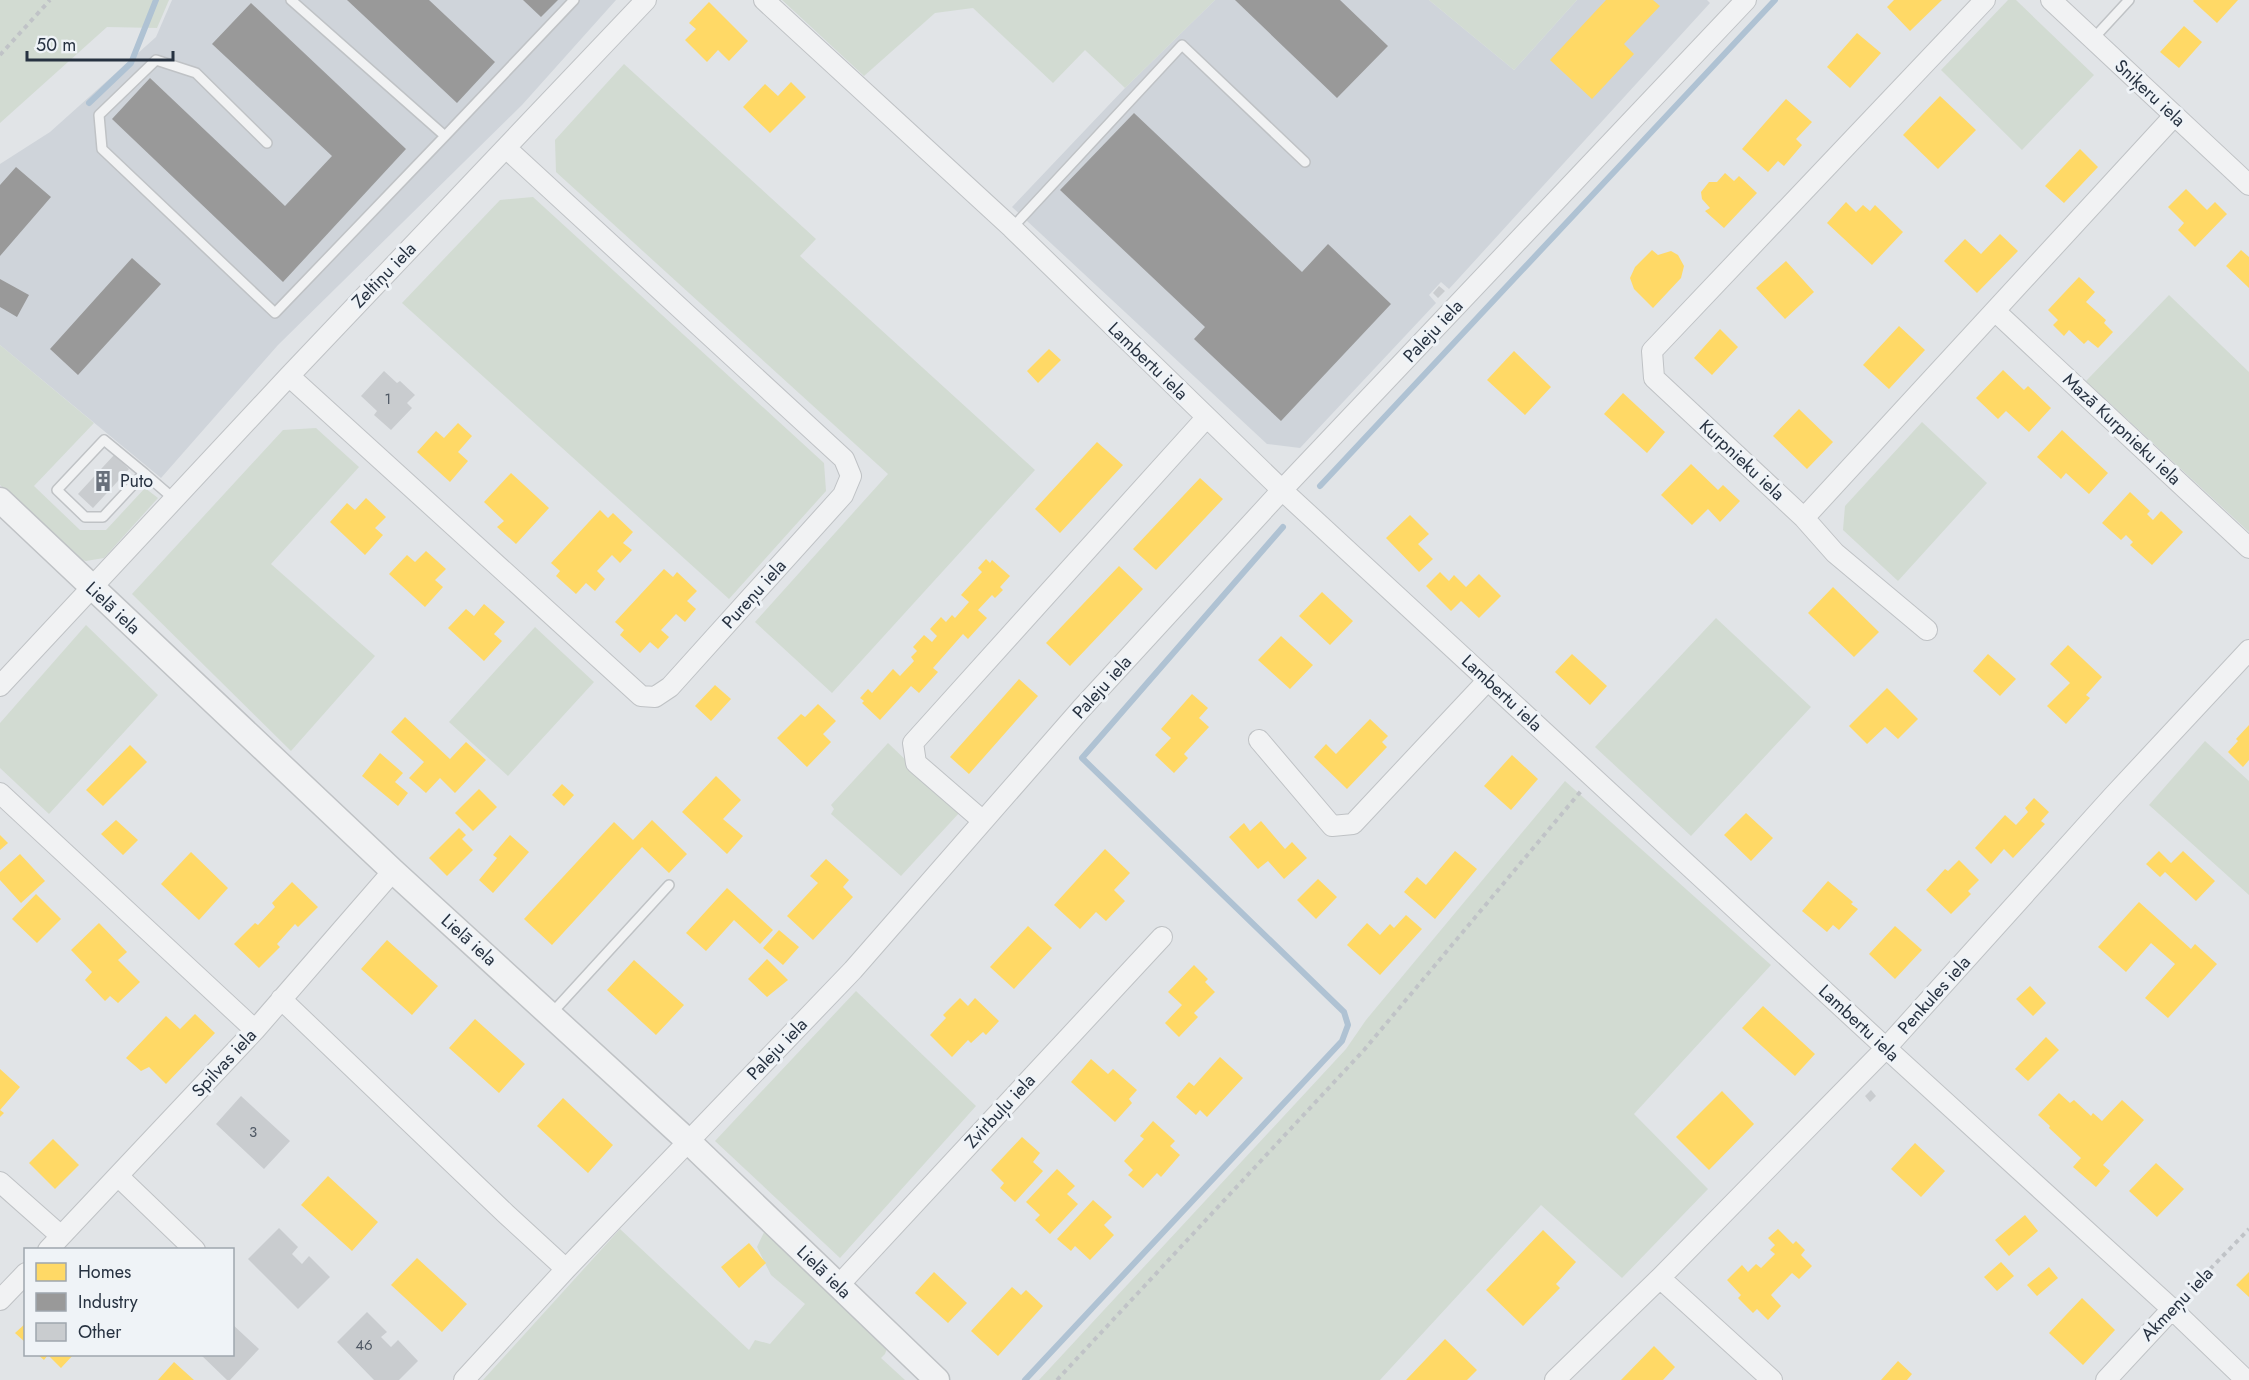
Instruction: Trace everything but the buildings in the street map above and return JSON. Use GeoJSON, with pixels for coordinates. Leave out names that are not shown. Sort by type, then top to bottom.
{"type":"FeatureCollection","features":[{"type":"Feature","properties":{"kind":"street","name":"Zeltiņu iela"},"geometry":{"type":"LineString","coordinates":[[91,588],[646,0]]}},
{"type":"Feature","properties":{"kind":"street","name":"Lambertu iela"},"geometry":{"type":"LineString","coordinates":[[764,0],[1012,228],[1282,490],[2172,1309],[2246,1380]]}},
{"type":"Feature","properties":{"kind":"street","name":"Paleju iela"},"geometry":{"type":"LineString","coordinates":[[464,1380],[566,1269],[853,970],[1081,709],[1282,490],[1746,0]]}},
{"type":"Feature","properties":{"kind":"street","name":"Kurpnieku iela"},"geometry":{"type":"LineString","coordinates":[[1927,630],[1835,553],[1804,518],[1654,378],[1652,351],[1985,0]]}},
{"type":"Feature","properties":{"kind":"street","name":"Sniķeru iela"},"geometry":{"type":"LineString","coordinates":[[2051,0],[2249,186]]}},
{"type":"Feature","properties":{"kind":"street"},"geometry":{"type":"LineString","coordinates":[[1804,518],[2174,117]]}},
{"type":"Feature","properties":{"kind":"street","name":"Pureņu iela"},"geometry":{"type":"LineString","coordinates":[[289,376],[641,696],[655,697],[670,687],[843,495],[851,476],[844,459],[506,148]]}},
{"type":"Feature","properties":{"kind":"street","name":"Mazā Kurpnieku iela"},"geometry":{"type":"LineString","coordinates":[[1995,311],[2249,548]]}},
{"type":"Feature","properties":{"kind":"street"},"geometry":{"type":"LineString","coordinates":[[983,822],[916,763],[913,743],[1206,418]]}},
{"type":"Feature","properties":{"kind":"street","name":"Lielā iela"},"geometry":{"type":"LineString","coordinates":[[0,500],[393,871],[688,1141],[938,1380]]}},
{"type":"Feature","properties":{"kind":"street"},"geometry":{"type":"LineString","coordinates":[[0,687],[91,588]]}},
{"type":"Feature","properties":{"kind":"street","name":"Penkules iela"},"geometry":{"type":"LineString","coordinates":[[1555,1380],[1660,1278],[1886,1048],[2113,796],[2249,650]]}},
{"type":"Feature","properties":{"kind":"street"},"geometry":{"type":"LineString","coordinates":[[1259,740],[1332,826],[1353,824],[1488,680]]}},
{"type":"Feature","properties":{"kind":"street"},"geometry":{"type":"LineString","coordinates":[[0,793],[255,1030]]}},
{"type":"Feature","properties":{"kind":"street","name":"Spilvas iela"},"geometry":{"type":"LineString","coordinates":[[55,1243],[255,1030],[393,871]]}},
{"type":"Feature","properties":{"kind":"street","name":"Zvirbuļu iela"},"geometry":{"type":"LineString","coordinates":[[838,1286],[1162,937]]}},
{"type":"Feature","properties":{"kind":"street"},"geometry":{"type":"LineString","coordinates":[[281,999],[566,1269]]}},
{"type":"Feature","properties":{"kind":"street"},"geometry":{"type":"LineString","coordinates":[[119,1177],[193,1248]]}},
{"type":"Feature","properties":{"kind":"street"},"geometry":{"type":"LineString","coordinates":[[0,1182],[55,1243]]}},
{"type":"Feature","properties":{"kind":"street"},"geometry":{"type":"LineString","coordinates":[[0,1300],[24,1276]]}},
{"type":"Feature","properties":{"kind":"street"},"geometry":{"type":"LineString","coordinates":[[1660,1278],[1772,1380]]}},
{"type":"Feature","properties":{"kind":"street","name":"Akmeņu iela"},"geometry":{"type":"LineString","coordinates":[[2106,1380],[2172,1309]]}},
{"type":"Feature","properties":{"kind":"lane"},"geometry":{"type":"LineString","coordinates":[[291,0],[445,136]]}},
{"type":"Feature","properties":{"kind":"lane"},"geometry":{"type":"LineString","coordinates":[[267,143],[196,73],[156,60],[99,115],[102,149],[275,314],[573,0]]}},
{"type":"Feature","properties":{"kind":"lane"},"geometry":{"type":"LineString","coordinates":[[2093,39],[2129,0]]}},
{"type":"Feature","properties":{"kind":"lane"},"geometry":{"type":"LineString","coordinates":[[1012,228],[1182,45],[1305,162]]}},
{"type":"Feature","properties":{"kind":"lane"},"geometry":{"type":"LineString","coordinates":[[144,473],[103,517],[85,517],[57,490],[104,440],[144,473],[174,499]]}},
{"type":"Feature","properties":{"kind":"lane"},"geometry":{"type":"LineString","coordinates":[[550,1015],[669,885]]}},
{"type":"Feature","properties":{"kind":"path"},"geometry":{"type":"LineString","coordinates":[[0,55],[50,0]]}},
{"type":"Feature","properties":{"kind":"path"},"geometry":{"type":"LineString","coordinates":[[1057,1380],[1364,1050],[1593,777]]}},
{"type":"Feature","properties":{"kind":"path","name":"Akmeņu iela"},"geometry":{"type":"LineString","coordinates":[[2172,1309],[2249,1229]]}},
{"type":"Feature","properties":{"kind":"shaded area"},"geometry":{"type":"Polygon","coordinates":[[[0,0],[169,0],[157,28],[107,27],[0,123],[0,0]]]}},
{"type":"Feature","properties":{"kind":"shaded area"},"geometry":{"type":"Polygon","coordinates":[[[172,0],[616,0],[522,105],[278,345],[161,478],[0,345],[0,164],[50,132],[156,37],[172,0]]]}},
{"type":"Feature","properties":{"kind":"shaded area"},"geometry":{"type":"Polygon","coordinates":[[[782,0],[1215,0],[1125,88],[1085,50],[1053,83],[973,8],[935,13],[864,76],[782,0]]]}},
{"type":"Feature","properties":{"kind":"shaded area"},"geometry":{"type":"Polygon","coordinates":[[[1215,0],[1429,0],[1514,70],[1577,0],[1707,0],[1710,3],[1449,289],[1441,282],[1429,295],[1436,303],[1300,448],[1267,444],[1012,207],[1125,88],[1215,0]]]}},
{"type":"Feature","properties":{"kind":"shaded area"},"geometry":{"type":"Polygon","coordinates":[[[1429,0],[1577,0],[1514,70],[1429,0]]]}},
{"type":"Feature","properties":{"kind":"shaded area"},"geometry":{"type":"Polygon","coordinates":[[[2008,0],[2016,0],[2094,75],[2022,150],[1941,70],[2008,0]]]}},
{"type":"Feature","properties":{"kind":"shaded area"},"geometry":{"type":"Polygon","coordinates":[[[624,64],[816,239],[800,256],[1035,470],[832,693],[755,622],[888,474],[556,172],[555,140],[624,64]]]}},
{"type":"Feature","properties":{"kind":"shaded area"},"geometry":{"type":"Polygon","coordinates":[[[533,197],[824,463],[826,491],[729,599],[402,303],[500,200],[533,197]]]}},
{"type":"Feature","properties":{"kind":"shaded area"},"geometry":{"type":"Polygon","coordinates":[[[2169,295],[2249,372],[2249,532],[2086,381],[2169,295]]]}},
{"type":"Feature","properties":{"kind":"shaded area"},"geometry":{"type":"Polygon","coordinates":[[[0,345],[94,423],[34,486],[80,530],[106,530],[145,488],[158,498],[104,558],[86,561],[74,558],[0,485],[0,345]]]}},
{"type":"Feature","properties":{"kind":"shaded area"},"geometry":{"type":"Polygon","coordinates":[[[1922,422],[1987,483],[1898,581],[1843,530],[1845,506],[1922,422]]]}},
{"type":"Feature","properties":{"kind":"shaded area"},"geometry":{"type":"Polygon","coordinates":[[[316,428],[359,467],[271,564],[375,656],[291,751],[132,594],[283,430],[316,428]]]}},
{"type":"Feature","properties":{"kind":"shaded area"},"geometry":{"type":"Polygon","coordinates":[[[1716,618],[1811,707],[1691,836],[1595,747],[1716,618]]]}},
{"type":"Feature","properties":{"kind":"shaded area"},"geometry":{"type":"Polygon","coordinates":[[[86,625],[158,695],[49,814],[0,768],[0,723],[86,625]]]}},
{"type":"Feature","properties":{"kind":"shaded area"},"geometry":{"type":"Polygon","coordinates":[[[535,627],[594,682],[508,776],[449,722],[535,627]]]}},
{"type":"Feature","properties":{"kind":"shaded area"},"geometry":{"type":"Polygon","coordinates":[[[2205,741],[2249,781],[2249,895],[2149,805],[2205,741]]]}},
{"type":"Feature","properties":{"kind":"shaded area"},"geometry":{"type":"Polygon","coordinates":[[[888,743],[960,812],[901,876],[831,814],[834,809],[831,805],[888,743]]]}},
{"type":"Feature","properties":{"kind":"shaded area"},"geometry":{"type":"Polygon","coordinates":[[[1565,781],[1771,965],[1634,1114],[1708,1189],[1622,1278],[1541,1205],[1380,1380],[1039,1380],[1346,1049],[1366,1020],[1565,781]]]}},
{"type":"Feature","properties":{"kind":"shaded area"},"geometry":{"type":"Polygon","coordinates":[[[856,991],[976,1106],[840,1258],[715,1141],[856,991]]]}},
{"type":"Feature","properties":{"kind":"shaded area"},"geometry":{"type":"Polygon","coordinates":[[[620,1229],[749,1350],[755,1340],[770,1344],[805,1304],[771,1275],[757,1247],[765,1230],[888,1345],[881,1358],[905,1380],[483,1380],[620,1229]]]}},
{"type":"Feature","properties":{"kind":"waterway"},"geometry":{"type":"LineString","coordinates":[[89,103],[131,63],[156,0]]}},
{"type":"Feature","properties":{"kind":"waterway"},"geometry":{"type":"LineString","coordinates":[[1320,486],[1775,0]]}},
{"type":"Feature","properties":{"kind":"waterway"},"geometry":{"type":"LineString","coordinates":[[1025,1380],[1342,1041],[1348,1025],[1344,1012],[1082,758],[1283,527]]}},
{"type":"Feature","properties":{"kind":"place","name":"Puto"},"geometry":{"type":"Point","coordinates":[103,481]}}]}
